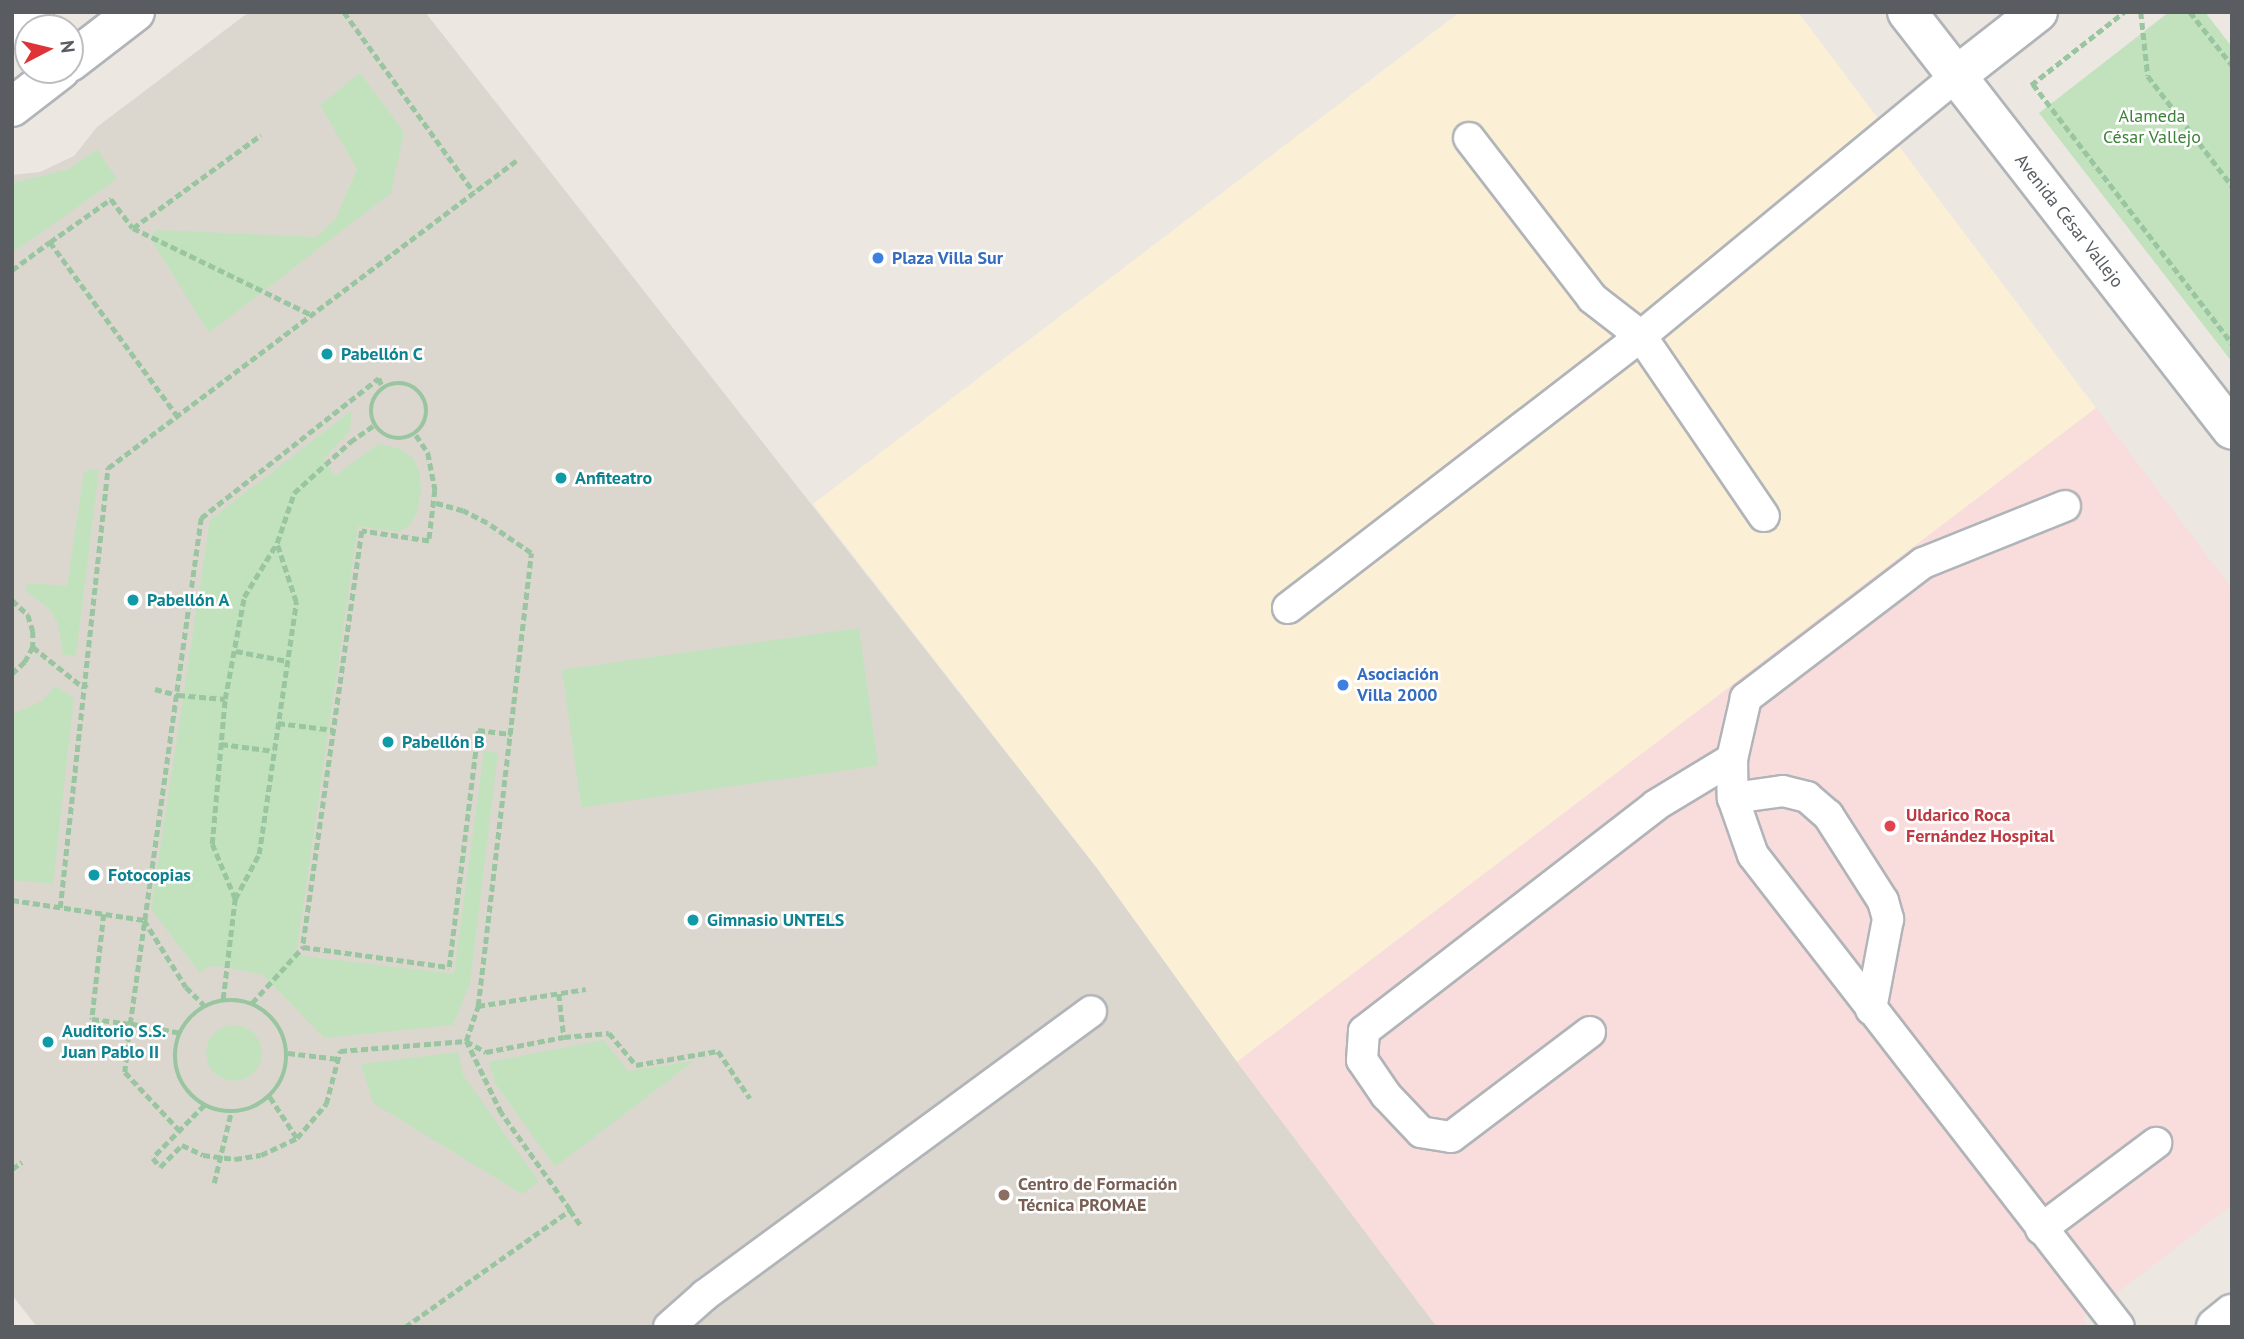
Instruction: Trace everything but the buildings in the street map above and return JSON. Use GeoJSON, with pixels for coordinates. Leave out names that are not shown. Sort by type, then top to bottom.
{"type":"FeatureCollection","features":[{"type":"Feature","properties":{"kind":"main road"},"geometry":{"type":"LineString","coordinates":[[12,29],[34,12]]}},
{"type":"Feature","properties":{"kind":"main road"},"geometry":{"type":"LineString","coordinates":[[84,51],[135,12]]}},
{"type":"Feature","properties":{"kind":"main road","name":"Avenida César Vallejo"},"geometry":{"type":"LineString","coordinates":[[1906,12],[2232,430]]}},
{"type":"Feature","properties":{"kind":"main road"},"geometry":{"type":"LineString","coordinates":[[1956,76],[2038,12]]}},
{"type":"Feature","properties":{"kind":"main road"},"geometry":{"type":"LineString","coordinates":[[12,107],[42,84]]}},
{"type":"Feature","properties":{"kind":"main road"},"geometry":{"type":"LineString","coordinates":[[2216,1327],[2232,1314]]}},
{"type":"Feature","properties":{"kind":"lane"},"geometry":{"type":"LineString","coordinates":[[1288,608],[1641,336],[1956,76]]}},
{"type":"Feature","properties":{"kind":"lane"},"geometry":{"type":"LineString","coordinates":[[1469,138],[1592,298],[1641,336],[1764,516]]}},
{"type":"Feature","properties":{"kind":"lane"},"geometry":{"type":"LineString","coordinates":[[2065,506],[1923,563],[1746,698],[1732,759],[1733,798],[1753,855],[2119,1327]]}},
{"type":"Feature","properties":{"kind":"lane"},"geometry":{"type":"LineString","coordinates":[[1590,1032],[1451,1137],[1421,1132],[1386,1095],[1362,1060],[1364,1031],[1656,805],[1732,759]]}},
{"type":"Feature","properties":{"kind":"lane"},"geometry":{"type":"LineString","coordinates":[[1733,798],[1783,791],[1807,797],[1828,815],[1883,901],[1888,919],[1871,1009]]}},
{"type":"Feature","properties":{"kind":"lane"},"geometry":{"type":"LineString","coordinates":[[668,1327],[705,1295],[1091,1011]]}},
{"type":"Feature","properties":{"kind":"lane"},"geometry":{"type":"LineString","coordinates":[[2041,1229],[2156,1143]]}},
{"type":"Feature","properties":{"kind":"path"},"geometry":{"type":"LineString","coordinates":[[344,12],[474,192]]}},
{"type":"Feature","properties":{"kind":"path"},"geometry":{"type":"LineString","coordinates":[[1989,119],[2124,12]]}},
{"type":"Feature","properties":{"kind":"path"},"geometry":{"type":"LineString","coordinates":[[2141,12],[2148,76],[2232,186]]}},
{"type":"Feature","properties":{"kind":"path"},"geometry":{"type":"LineString","coordinates":[[2190,12],[2232,65]]}},
{"type":"Feature","properties":{"kind":"path"},"geometry":{"type":"LineString","coordinates":[[2033,84],[2232,343]]}},
{"type":"Feature","properties":{"kind":"path"},"geometry":{"type":"LineString","coordinates":[[133,228],[261,135]]}},
{"type":"Feature","properties":{"kind":"path"},"geometry":{"type":"LineString","coordinates":[[60,908],[108,468],[517,160]]}},
{"type":"Feature","properties":{"kind":"path"},"geometry":{"type":"LineString","coordinates":[[12,270],[111,199],[133,228],[312,315]]}},
{"type":"Feature","properties":{"kind":"path"},"geometry":{"type":"LineString","coordinates":[[50,242],[178,417]]}},
{"type":"Feature","properties":{"kind":"path"},"geometry":{"type":"LineString","coordinates":[[180,1131],[125,1072],[201,518],[379,378],[383,389]]}},
{"type":"Feature","properties":{"kind":"path"},"geometry":{"type":"LineString","coordinates":[[405,384],[421,393],[427,411],[426,420],[416,435],[398,439],[380,433],[374,425],[371,407],[374,398],[383,389],[387,385],[405,384]]}},
{"type":"Feature","properties":{"kind":"path"},"geometry":{"type":"LineString","coordinates":[[235,899],[212,844],[225,699],[244,597],[277,543],[294,493],[350,442],[374,425]]}},
{"type":"Feature","properties":{"kind":"path"},"geometry":{"type":"LineString","coordinates":[[252,1003],[303,947],[362,531],[429,541],[434,502],[428,453],[416,435]]}},
{"type":"Feature","properties":{"kind":"path"},"geometry":{"type":"LineString","coordinates":[[434,502],[463,511],[487,523],[531,553],[512,734],[478,1006],[466,1041],[501,1113],[581,1226]]}},
{"type":"Feature","properties":{"kind":"path"},"geometry":{"type":"LineString","coordinates":[[223,999],[235,899],[259,854],[296,602],[277,543]]}},
{"type":"Feature","properties":{"kind":"path"},"geometry":{"type":"LineString","coordinates":[[12,600],[28,615],[33,631],[33,647],[25,662],[12,674]]}},
{"type":"Feature","properties":{"kind":"path"},"geometry":{"type":"LineString","coordinates":[[33,647],[85,685]]}},
{"type":"Feature","properties":{"kind":"path"},"geometry":{"type":"LineString","coordinates":[[236,651],[287,661]]}},
{"type":"Feature","properties":{"kind":"path"},"geometry":{"type":"LineString","coordinates":[[155,689],[178,695],[225,699]]}},
{"type":"Feature","properties":{"kind":"path"},"geometry":{"type":"LineString","coordinates":[[278,723],[334,730]]}},
{"type":"Feature","properties":{"kind":"path"},"geometry":{"type":"LineString","coordinates":[[303,947],[449,967],[478,730],[512,734]]}},
{"type":"Feature","properties":{"kind":"path"},"geometry":{"type":"LineString","coordinates":[[221,744],[274,751]]}},
{"type":"Feature","properties":{"kind":"path"},"geometry":{"type":"LineString","coordinates":[[12,900],[144,920],[186,987],[204,1005]]}},
{"type":"Feature","properties":{"kind":"path"},"geometry":{"type":"LineString","coordinates":[[104,914],[92,1019],[179,1034]]}},
{"type":"Feature","properties":{"kind":"path"},"geometry":{"type":"LineString","coordinates":[[478,1006],[586,989]]}},
{"type":"Feature","properties":{"kind":"path"},"geometry":{"type":"LineString","coordinates":[[559,994],[564,1037]]}},
{"type":"Feature","properties":{"kind":"path"},"geometry":{"type":"LineString","coordinates":[[223,999],[252,1003],[278,1022],[288,1053],[284,1077],[270,1097],[258,1106],[231,1112],[205,1105],[193,1098],[178,1074],[175,1047],[179,1034],[190,1017],[204,1005],[223,999]]}},
{"type":"Feature","properties":{"kind":"path"},"geometry":{"type":"LineString","coordinates":[[205,1105],[153,1158],[160,1167],[182,1145],[220,1158],[261,1155],[297,1138],[326,1104],[340,1051],[466,1041],[486,1052],[564,1037],[609,1033],[636,1065],[718,1051],[750,1098]]}},
{"type":"Feature","properties":{"kind":"path"},"geometry":{"type":"LineString","coordinates":[[288,1053],[339,1059]]}},
{"type":"Feature","properties":{"kind":"path"},"geometry":{"type":"LineString","coordinates":[[270,1097],[297,1138]]}},
{"type":"Feature","properties":{"kind":"path"},"geometry":{"type":"LineString","coordinates":[[214,1183],[231,1112]]}},
{"type":"Feature","properties":{"kind":"path"},"geometry":{"type":"LineString","coordinates":[[12,1169],[22,1162]]}},
{"type":"Feature","properties":{"kind":"path"},"geometry":{"type":"LineString","coordinates":[[405,1327],[570,1210]]}},
{"type":"Feature","properties":{"kind":"shaded area"},"geometry":{"type":"Polygon","coordinates":[[[249,12],[425,12],[1096,867],[1237,1062],[1437,1327],[37,1327],[12,1295],[12,175],[40,172],[74,156],[97,127],[249,12]]]}},
{"type":"Feature","properties":{"kind":"shaded area","name":"Asociación Villa 2000"},"geometry":{"type":"Polygon","coordinates":[[[1460,12],[1798,12],[2096,408],[1237,1062],[1096,867],[813,504],[1460,12]]]}},
{"type":"Feature","properties":{"kind":"shaded area","name":"Uldarico Roca Fernández Hospital"},"geometry":{"type":"Polygon","coordinates":[[[2096,408],[2232,589],[2232,1205],[2083,1319],[2088,1327],[1437,1327],[1237,1062],[2096,408]]]}},
{"type":"Feature","properties":{"kind":"green space","name":"Alameda César Vallejo"},"geometry":{"type":"Polygon","coordinates":[[[2169,12],[2205,12],[2232,47],[2232,362],[2039,113],[2169,12]]]}},
{"type":"Feature","properties":{"kind":"green space"},"geometry":{"type":"Polygon","coordinates":[[[360,73],[404,132],[391,193],[209,333],[149,236],[157,230],[316,237],[336,218],[357,169],[320,105],[360,73]]]}},
{"type":"Feature","properties":{"kind":"green space"},"geometry":{"type":"Polygon","coordinates":[[[97,149],[117,179],[12,253],[12,183],[69,169],[97,149]]]}},
{"type":"Feature","properties":{"kind":"green space"},"geometry":{"type":"Polygon","coordinates":[[[352,410],[350,431],[323,459],[335,476],[378,444],[398,448],[414,459],[420,475],[421,490],[417,513],[410,525],[399,532],[358,526],[296,955],[454,974],[484,751],[498,753],[470,984],[453,1025],[324,1038],[263,975],[209,966],[200,973],[151,909],[210,520],[352,410]]]}},
{"type":"Feature","properties":{"kind":"green space"},"geometry":{"type":"Polygon","coordinates":[[[99,469],[76,656],[63,655],[58,623],[49,609],[26,591],[27,583],[67,586],[84,471],[99,469]]]}},
{"type":"Feature","properties":{"kind":"green space"},"geometry":{"type":"Polygon","coordinates":[[[859,628],[878,766],[581,807],[562,670],[859,628]]]}},
{"type":"Feature","properties":{"kind":"green space"},"geometry":{"type":"Polygon","coordinates":[[[56,686],[74,698],[53,884],[12,880],[12,714],[42,701],[56,686]]]}},
{"type":"Feature","properties":{"kind":"green space"},"geometry":{"type":"Polygon","coordinates":[[[228,1025],[240,1025],[250,1029],[258,1037],[262,1053],[258,1069],[250,1077],[240,1081],[228,1081],[218,1077],[210,1069],[206,1059],[206,1047],[210,1037],[218,1029],[228,1025]]]}},
{"type":"Feature","properties":{"kind":"green space"},"geometry":{"type":"Polygon","coordinates":[[[604,1040],[628,1071],[694,1061],[555,1167],[495,1083],[489,1062],[604,1040]]]}},
{"type":"Feature","properties":{"kind":"green space"},"geometry":{"type":"Polygon","coordinates":[[[458,1052],[463,1075],[539,1182],[522,1194],[373,1103],[361,1064],[458,1052]]]}},
{"type":"Feature","properties":{"kind":"place","name":"Plaza Villa Sur"},"geometry":{"type":"Point","coordinates":[878,258]}},
{"type":"Feature","properties":{"kind":"place","name":"Pabellón C"},"geometry":{"type":"Point","coordinates":[327,354]}},
{"type":"Feature","properties":{"kind":"place","name":"Anfiteatro"},"geometry":{"type":"Point","coordinates":[561,478]}},
{"type":"Feature","properties":{"kind":"place","name":"Pabellón A"},"geometry":{"type":"Point","coordinates":[133,600]}},
{"type":"Feature","properties":{"kind":"place","name":"Asociación Villa 2000"},"geometry":{"type":"Point","coordinates":[1343,685]}},
{"type":"Feature","properties":{"kind":"place","name":"Pabellón B"},"geometry":{"type":"Point","coordinates":[388,742]}},
{"type":"Feature","properties":{"kind":"place","name":"Uldarico Roca Fernández Hospital"},"geometry":{"type":"Point","coordinates":[1890,826]}},
{"type":"Feature","properties":{"kind":"place","name":"Fotocopias"},"geometry":{"type":"Point","coordinates":[94,875]}},
{"type":"Feature","properties":{"kind":"place","name":"Gimnasio UNTELS"},"geometry":{"type":"Point","coordinates":[693,920]}},
{"type":"Feature","properties":{"kind":"place","name":"Auditorio S.S. Juan Pablo II"},"geometry":{"type":"Point","coordinates":[48,1042]}},
{"type":"Feature","properties":{"kind":"place","name":"Centro de Formación Técnica PROMAE"},"geometry":{"type":"Point","coordinates":[1004,1195]}}]}
